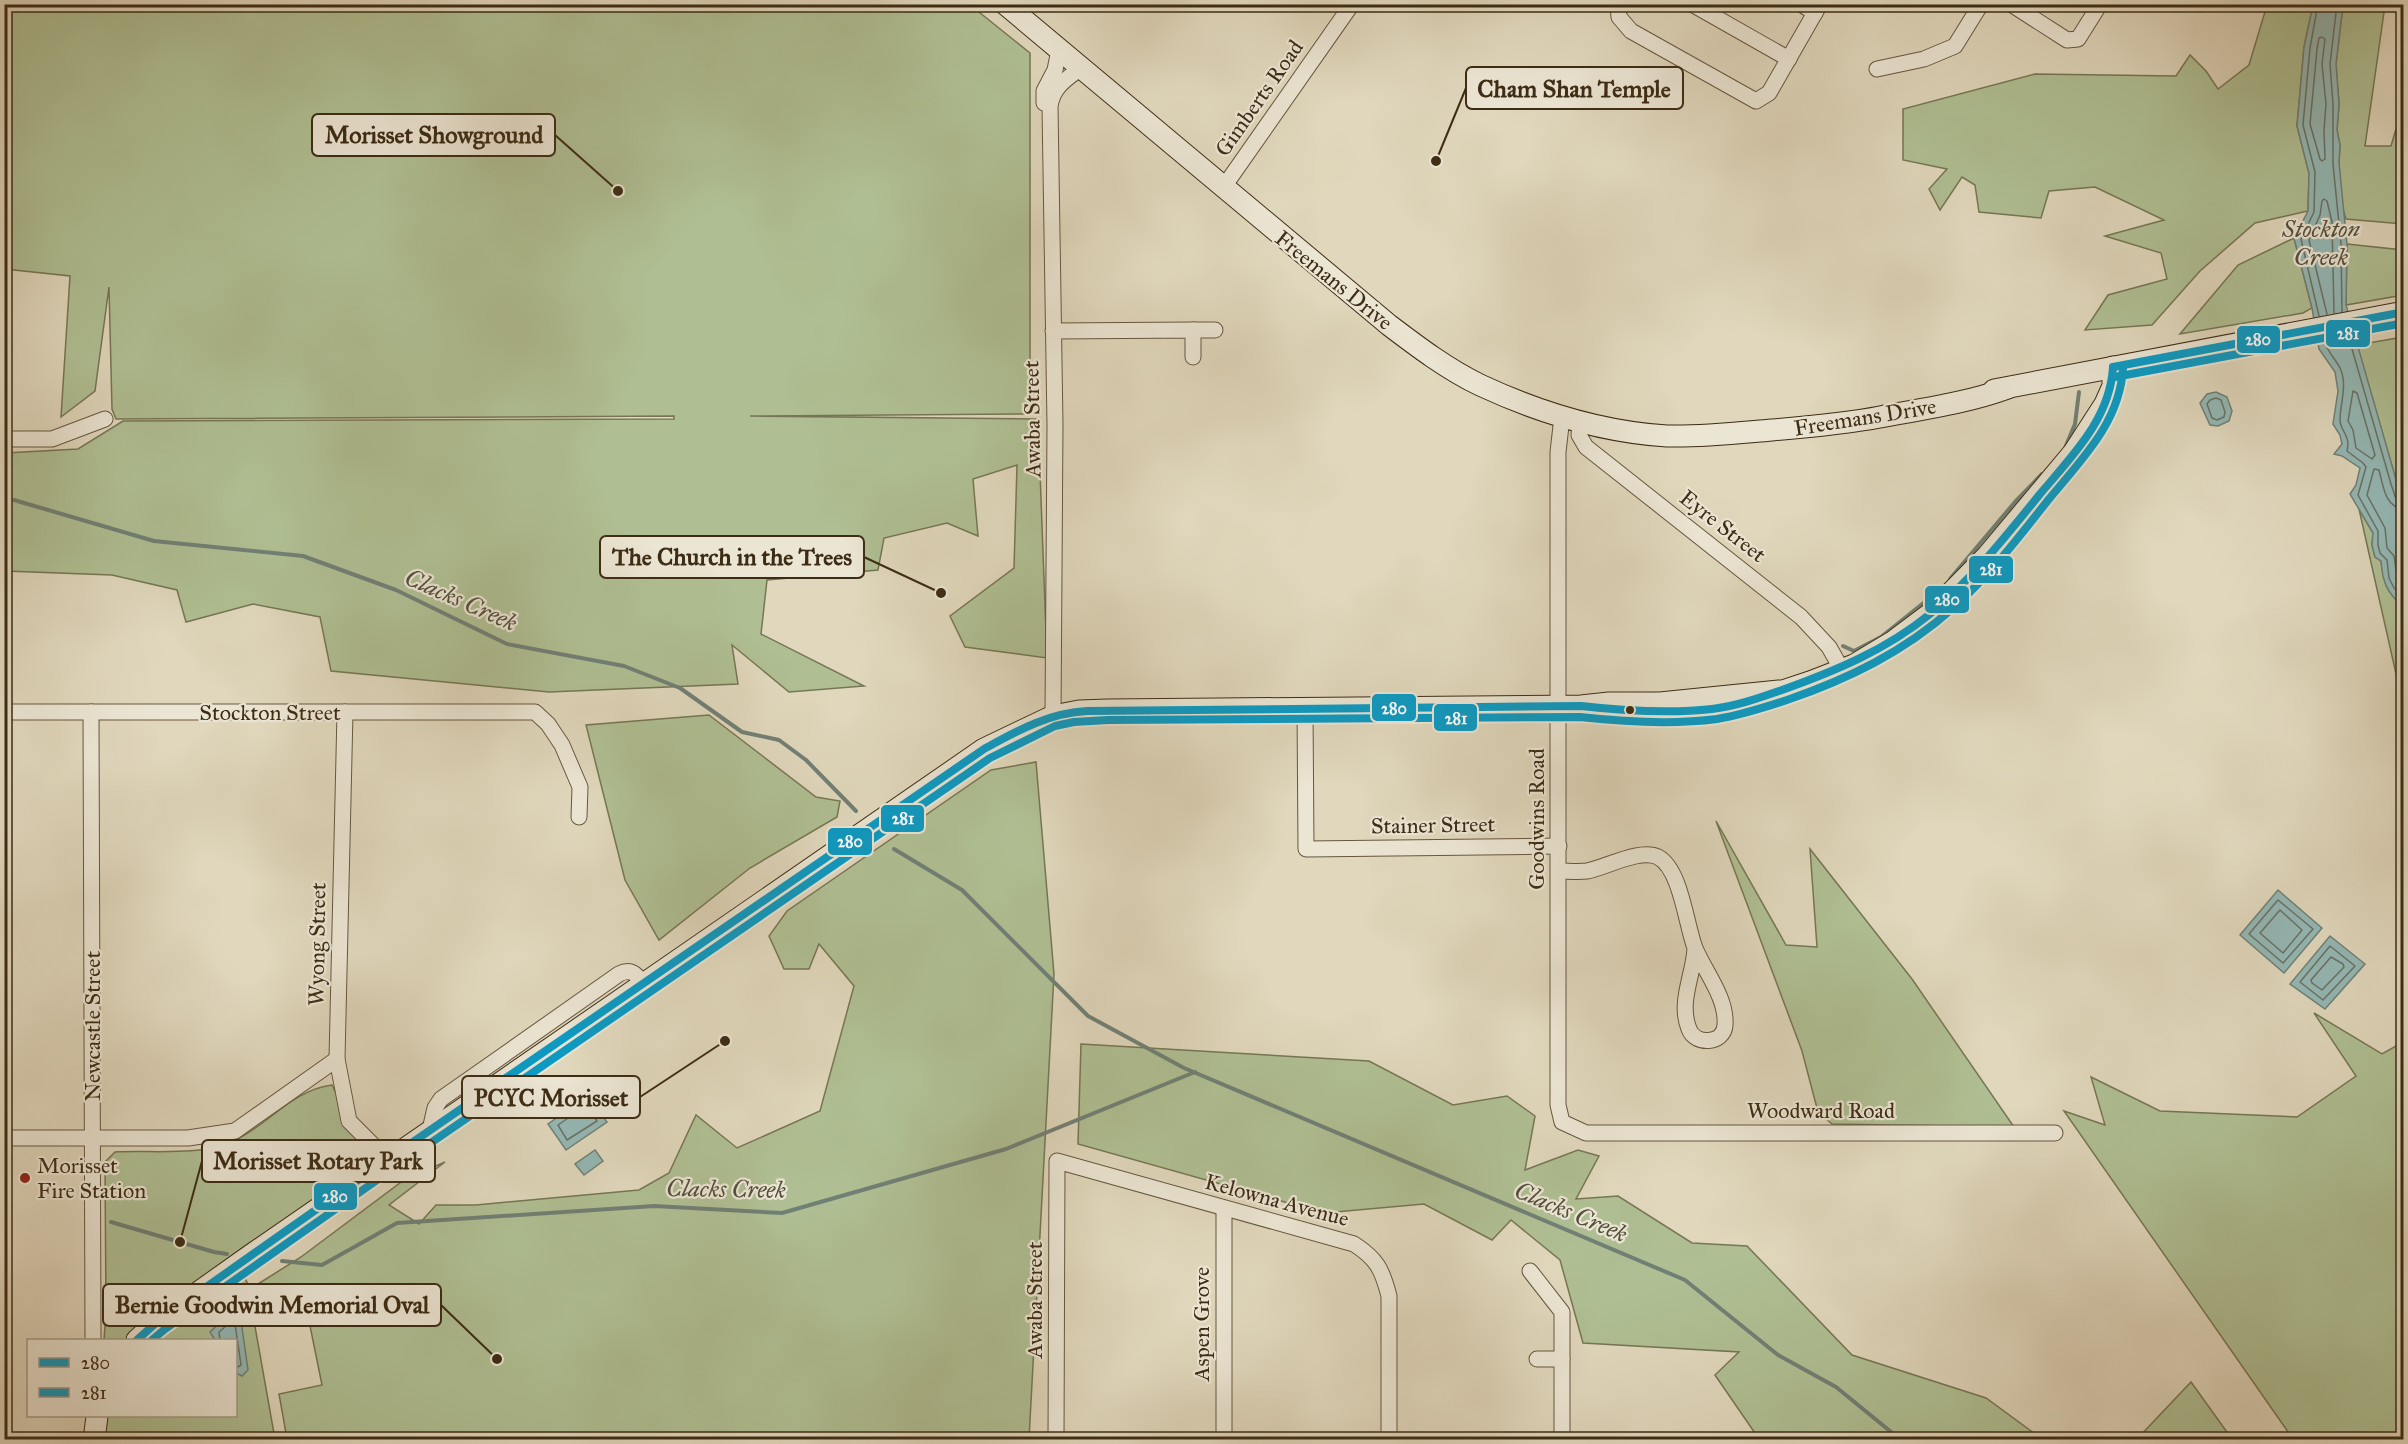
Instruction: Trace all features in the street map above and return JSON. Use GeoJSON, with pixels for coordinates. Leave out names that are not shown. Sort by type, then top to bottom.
{"type":"FeatureCollection","features":[{"type":"Feature","properties":{"kind":"street","name":"Freemans Drive"},"geometry":{"type":"LineString","coordinates":[[1005,4],[1223,188],[1420,349],[1479,385],[1571,419],[1668,436],[1721,435],[1838,425],[1980,398],[2008,388],[2403,312]]}},
{"type":"Feature","properties":{"kind":"street","name":"Gimberts Road"},"geometry":{"type":"LineString","coordinates":[[1223,188],[1352,4]]}},
{"type":"Feature","properties":{"kind":"street"},"geometry":{"type":"LineString","coordinates":[[1618,4],[1619,17],[1631,32],[1756,101],[1769,93],[1817,9],[1801,4]]}},
{"type":"Feature","properties":{"kind":"street"},"geometry":{"type":"LineString","coordinates":[[1692,4],[1789,59]]}},
{"type":"Feature","properties":{"kind":"street"},"geometry":{"type":"LineString","coordinates":[[1876,69],[1924,59],[1955,46],[1981,4]]}},
{"type":"Feature","properties":{"kind":"street"},"geometry":{"type":"LineString","coordinates":[[2010,4],[2067,40],[2078,39],[2100,4]]}},
{"type":"Feature","properties":{"kind":"street","name":"Awaba Street"},"geometry":{"type":"LineString","coordinates":[[1050,123],[1043,102],[1044,91],[1055,70],[1059,50]]}},
{"type":"Feature","properties":{"kind":"street","name":"Awaba Street"},"geometry":{"type":"LineString","coordinates":[[1053,716],[1055,425],[1050,123],[1052,97],[1055,90],[1081,68]]}},
{"type":"Feature","properties":{"kind":"street"},"geometry":{"type":"LineString","coordinates":[[1192,357],[1193,330]]}},
{"type":"Feature","properties":{"kind":"street"},"geometry":{"type":"LineString","coordinates":[[1053,331],[1215,330]]}},
{"type":"Feature","properties":{"kind":"street"},"geometry":{"type":"LineString","coordinates":[[139,1339],[158,1321],[430,1130],[984,749],[1053,716],[1098,710],[1558,707],[1609,703],[1660,703],[1779,691],[1810,682],[1887,646],[1930,614],[1988,555],[2074,452],[2094,424],[2113,386],[2113,367]]}},
{"type":"Feature","properties":{"kind":"street"},"geometry":{"type":"LineString","coordinates":[[4,439],[52,439],[105,419]]}},
{"type":"Feature","properties":{"kind":"street","name":"Eyre Street"},"geometry":{"type":"LineString","coordinates":[[1571,419],[1586,447],[1801,617],[1829,647],[1842,669]]}},
{"type":"Feature","properties":{"kind":"street","name":"Goodwins Road"},"geometry":{"type":"LineString","coordinates":[[1571,419],[1558,453],[1558,1105],[1562,1122],[1586,1133]]}},
{"type":"Feature","properties":{"kind":"street","name":"Stainer Street"},"geometry":{"type":"LineString","coordinates":[[1305,708],[1306,849],[1559,846]]}},
{"type":"Feature","properties":{"kind":"street","name":"Stockton Street"},"geometry":{"type":"LineString","coordinates":[[4,712],[535,712],[548,724],[567,755],[580,787],[579,817]]}},
{"type":"Feature","properties":{"kind":"street","name":"Newcastle Street"},"geometry":{"type":"LineString","coordinates":[[91,712],[93,1339]]}},
{"type":"Feature","properties":{"kind":"street","name":"Wyong Street"},"geometry":{"type":"LineString","coordinates":[[345,712],[337,1059],[349,1121],[388,1160]]}},
{"type":"Feature","properties":{"kind":"street"},"geometry":{"type":"LineString","coordinates":[[1559,871],[1588,871],[1640,856],[1655,856],[1665,862],[1676,883],[1695,948],[1715,987],[1725,1018],[1722,1035],[1707,1041],[1696,1037],[1689,1031],[1686,1020],[1687,990],[1695,965],[1695,948]]}},
{"type":"Feature","properties":{"kind":"street"},"geometry":{"type":"LineString","coordinates":[[4,1138],[188,1138],[235,1131],[337,1059]]}},
{"type":"Feature","properties":{"kind":"street","name":"Woodward Road"},"geometry":{"type":"LineString","coordinates":[[1586,1133],[2055,1133]]}},
{"type":"Feature","properties":{"kind":"street","name":"Awaba Street"},"geometry":{"type":"LineString","coordinates":[[1056,1440],[1057,1161]]}},
{"type":"Feature","properties":{"kind":"street","name":"Kelowna Avenue"},"geometry":{"type":"LineString","coordinates":[[1057,1161],[1354,1244],[1372,1256],[1383,1274],[1389,1296],[1389,1440]]}},
{"type":"Feature","properties":{"kind":"street","name":"Aspen Grove"},"geometry":{"type":"LineString","coordinates":[[1224,1209],[1224,1440]]}},
{"type":"Feature","properties":{"kind":"street"},"geometry":{"type":"LineString","coordinates":[[1530,1271],[1562,1312],[1562,1440]]}},
{"type":"Feature","properties":{"kind":"street"},"geometry":{"type":"LineString","coordinates":[[1537,1359],[1562,1359]]}},
{"type":"Feature","properties":{"kind":"street"},"geometry":{"type":"LineString","coordinates":[[94,1440],[97,1417]]}},
{"type":"Feature","properties":{"kind":"green space"},"geometry":{"type":"Polygon","coordinates":[[[969,4],[1030,53],[1030,414],[750,416],[1038,419],[1047,658],[965,647],[950,616],[1014,568],[1017,465],[973,479],[978,536],[947,523],[884,538],[878,570],[767,580],[761,634],[864,686],[789,692],[732,645],[738,684],[549,692],[331,671],[320,617],[253,604],[186,622],[177,590],[112,575],[5,571],[5,453],[78,449],[123,421],[674,419],[674,416],[116,419],[112,409],[109,287],[95,391],[61,417],[70,276],[5,269],[5,5],[969,4]]]}},
{"type":"Feature","properties":{"kind":"green space"},"geometry":{"type":"Polygon","coordinates":[[[2267,5],[2313,5],[2304,47],[2297,126],[2309,173],[2308,211],[2255,223],[2200,271],[2152,325],[2085,330],[2108,295],[2167,279],[2161,253],[2105,236],[2164,220],[2095,187],[2049,191],[2041,218],[1979,212],[1975,185],[1962,177],[1940,210],[1929,189],[1947,169],[1903,160],[1903,109],[2035,74],[2176,76],[2190,55],[2206,71],[2218,89],[2249,65],[2267,5]]]}},
{"type":"Feature","properties":{"kind":"green space"},"geometry":{"type":"Polygon","coordinates":[[[2343,5],[2385,5],[2365,146],[2391,146],[2403,105],[2403,224],[2346,219],[2341,203],[2336,64],[2343,5]]]}},
{"type":"Feature","properties":{"kind":"green space"},"geometry":{"type":"Polygon","coordinates":[[[2294,238],[2312,308],[2303,313],[2180,334],[2238,265],[2294,238]]]}},
{"type":"Feature","properties":{"kind":"green space"},"geometry":{"type":"Polygon","coordinates":[[[2347,244],[2403,250],[2403,295],[2346,305],[2347,244]]]}},
{"type":"Feature","properties":{"kind":"green space"},"geometry":{"type":"Polygon","coordinates":[[[2403,337],[2403,504],[2357,345],[2403,337]]]}},
{"type":"Feature","properties":{"kind":"green space"},"geometry":{"type":"Polygon","coordinates":[[[2359,509],[2373,533],[2372,545],[2375,557],[2381,561],[2386,586],[2403,609],[2403,624],[2396,638],[2403,640],[2403,705],[2359,509]]]}},
{"type":"Feature","properties":{"kind":"green space"},"geometry":{"type":"Polygon","coordinates":[[[709,715],[816,797],[840,801],[837,817],[750,868],[659,940],[625,880],[586,725],[709,715]]]}},
{"type":"Feature","properties":{"kind":"green space"},"geometry":{"type":"Polygon","coordinates":[[[1036,762],[1054,974],[1029,1439],[287,1439],[279,1394],[322,1385],[307,1311],[254,1321],[275,1439],[102,1440],[106,1417],[237,1417],[237,1339],[149,1339],[241,1269],[250,1289],[301,1257],[404,1180],[445,1162],[389,1205],[419,1224],[436,1205],[476,1205],[639,1190],[669,1173],[696,1115],[737,1148],[820,1111],[854,986],[819,944],[809,969],[784,969],[769,936],[787,911],[991,770],[1036,762]]]}},
{"type":"Feature","properties":{"kind":"green space"},"geometry":{"type":"Polygon","coordinates":[[[1716,821],[1786,945],[1817,947],[1810,849],[1912,979],[2014,1127],[1832,1124],[1818,1112],[1802,1051],[1716,821]]]}},
{"type":"Feature","properties":{"kind":"green space"},"geometry":{"type":"Polygon","coordinates":[[[2314,1013],[2382,1054],[2403,1042],[2403,1439],[2293,1439],[2064,1111],[2105,1125],[2091,1077],[2160,1111],[2297,1117],[2356,1076],[2314,1013]]]}},
{"type":"Feature","properties":{"kind":"green space"},"geometry":{"type":"Polygon","coordinates":[[[1081,1044],[1369,1061],[1453,1105],[1507,1096],[1535,1116],[1525,1170],[1578,1150],[1599,1156],[1576,1199],[1618,1196],[1692,1243],[1747,1246],[1852,1355],[1986,1398],[2042,1439],[1759,1439],[1715,1375],[1739,1352],[1583,1343],[1560,1260],[1511,1220],[1492,1240],[1424,1204],[1324,1213],[1078,1144],[1081,1044]]]}},
{"type":"Feature","properties":{"kind":"green space"},"geometry":{"type":"Polygon","coordinates":[[[332,1085],[366,1156],[362,1168],[165,1305],[126,1339],[104,1339],[105,1162],[115,1152],[203,1150],[229,1143],[255,1128],[291,1102],[317,1088],[332,1085]]]}},
{"type":"Feature","properties":{"kind":"green space"},"geometry":{"type":"Polygon","coordinates":[[[2191,1382],[2232,1439],[2137,1439],[2191,1382]]]}},
{"type":"Feature","properties":{"kind":"water","name":"Stockton Creek"},"geometry":{"type":"Polygon","coordinates":[[[2313,5],[2343,5],[2336,64],[2339,163],[2347,244],[2346,305],[2403,504],[2403,617],[2400,605],[2385,584],[2381,561],[2375,557],[2372,545],[2373,533],[2350,494],[2356,485],[2360,468],[2342,456],[2334,454],[2342,444],[2340,435],[2333,424],[2338,391],[2335,372],[2319,349],[2312,308],[2294,238],[2308,211],[2309,173],[2297,126],[2304,47],[2313,5]]]}},
{"type":"Feature","properties":{"kind":"water"},"geometry":{"type":"Polygon","coordinates":[[[2216,392],[2227,397],[2232,411],[2229,421],[2218,426],[2210,425],[2200,403],[2207,394],[2216,392]]]}},
{"type":"Feature","properties":{"kind":"water"},"geometry":{"type":"Polygon","coordinates":[[[2278,890],[2322,928],[2284,973],[2240,935],[2278,890]]]}},
{"type":"Feature","properties":{"kind":"water"},"geometry":{"type":"Polygon","coordinates":[[[2330,936],[2365,964],[2325,1009],[2290,984],[2330,936]]]}},
{"type":"Feature","properties":{"kind":"water"},"geometry":{"type":"Polygon","coordinates":[[[588,1096],[607,1122],[566,1150],[548,1124],[588,1096]]]}},
{"type":"Feature","properties":{"kind":"water"},"geometry":{"type":"Polygon","coordinates":[[[595,1150],[603,1161],[584,1175],[575,1164],[595,1150]]]}},
{"type":"Feature","properties":{"kind":"water"},"geometry":{"type":"Polygon","coordinates":[[[234,1316],[241,1321],[248,1370],[242,1376],[237,1374],[237,1339],[214,1339],[210,1332],[222,1321],[234,1316]]]}},
{"type":"Feature","properties":{"kind":"waterway"},"geometry":{"type":"LineString","coordinates":[[2065,448],[2075,424],[2079,392]]}},
{"type":"Feature","properties":{"kind":"waterway"},"geometry":{"type":"LineString","coordinates":[[1950,579],[2015,502],[2042,474]]}},
{"type":"Feature","properties":{"kind":"waterway","name":"Clacks Creek"},"geometry":{"type":"LineString","coordinates":[[14,500],[154,541],[303,556],[396,590],[507,644],[624,666],[680,688],[742,732],[779,740],[806,760],[856,811]]}},
{"type":"Feature","properties":{"kind":"waterway"},"geometry":{"type":"LineString","coordinates":[[1843,646],[1854,651],[1881,637],[1936,593]]}},
{"type":"Feature","properties":{"kind":"waterway","name":"Clacks Creek"},"geometry":{"type":"LineString","coordinates":[[894,849],[962,890],[1088,1016],[1184,1068],[1685,1280],[1778,1355],[1836,1387],[1901,1440]]}},
{"type":"Feature","properties":{"kind":"waterway","name":"Clacks Creek"},"geometry":{"type":"LineString","coordinates":[[282,1261],[322,1265],[397,1223],[654,1206],[782,1213],[1006,1149],[1195,1072]]}},
{"type":"Feature","properties":{"kind":"waterway","name":"Clacks Creek"},"geometry":{"type":"LineString","coordinates":[[111,1222],[227,1254]]}},
{"type":"Feature","properties":{"kind":"transit line","name":"280"},"geometry":{"type":"LineString","coordinates":[[2113,367],[2404,312]]}},
{"type":"Feature","properties":{"kind":"transit line","name":"281"},"geometry":{"type":"LineString","coordinates":[[2115,377],[2404,323]]}},
{"type":"Feature","properties":{"kind":"transit line","name":"280"},"geometry":{"type":"LineString","coordinates":[[138,1339],[158,1321],[381,1164],[984,749],[1021,730],[1059,715],[1087,711],[1581,706],[1663,712],[1721,708],[1765,696],[1821,675],[1878,649],[1913,627],[1945,601],[2001,541],[2087,436],[2105,403],[2113,367]]}},
{"type":"Feature","properties":{"kind":"transit line","name":"281"},"geometry":{"type":"LineString","coordinates":[[153,1339],[387,1173],[990,758],[1055,726],[1074,722],[1108,720],[1580,717],[1648,722],[1700,721],[1726,717],[1787,700],[1832,683],[1874,663],[1915,638],[1953,608],[2015,542],[2086,454],[2107,423],[2115,406],[2123,368]]}},
{"type":"Feature","properties":{"kind":"place","name":"Cham Shan Temple"},"geometry":{"type":"Point","coordinates":[1436,161]}},
{"type":"Feature","properties":{"kind":"place","name":"Morisset Showground"},"geometry":{"type":"Point","coordinates":[618,191]}},
{"type":"Feature","properties":{"kind":"place","name":"The Church in the Trees"},"geometry":{"type":"Point","coordinates":[941,593]}},
{"type":"Feature","properties":{"kind":"place","name":"PCYC Morisset"},"geometry":{"type":"Point","coordinates":[725,1041]}},
{"type":"Feature","properties":{"kind":"place","name":"Morisset Fire Station"},"geometry":{"type":"Point","coordinates":[25,1178]}},
{"type":"Feature","properties":{"kind":"place","name":"Morisset Rotary Park"},"geometry":{"type":"Point","coordinates":[180,1242]}},
{"type":"Feature","properties":{"kind":"place","name":"Bernie Goodwin Memorial Oval"},"geometry":{"type":"Point","coordinates":[497,1359]}}]}
